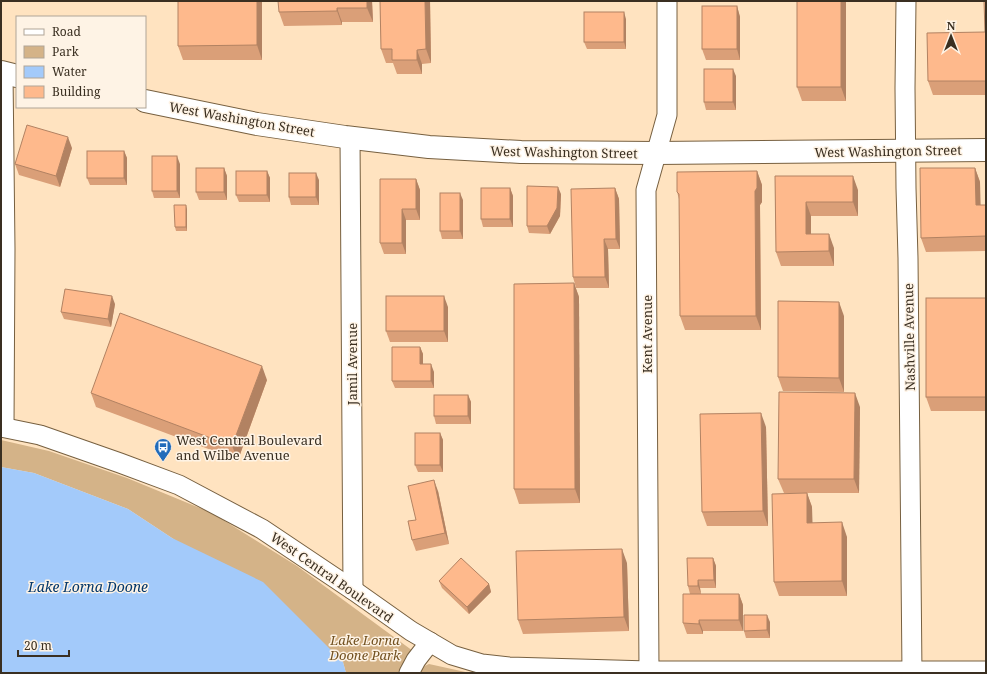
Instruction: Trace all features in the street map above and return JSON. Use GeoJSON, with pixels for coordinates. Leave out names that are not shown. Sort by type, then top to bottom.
{"type":"FeatureCollection","features":[{"type":"Feature","properties":{"kind":"main road","name":"West Washington Street"},"geometry":{"type":"LineString","coordinates":[[146,101],[257,124],[429,147],[521,152],[656,153],[986,150]]}},
{"type":"Feature","properties":{"kind":"street","name":"Kent Avenue"},"geometry":{"type":"LineString","coordinates":[[649,671],[646,190],[667,115],[667,1]]}},
{"type":"Feature","properties":{"kind":"street","name":"Nashville Avenue"},"geometry":{"type":"LineString","coordinates":[[906,1],[906,151],[912,672]]}},
{"type":"Feature","properties":{"kind":"street"},"geometry":{"type":"LineString","coordinates":[[2,427],[7,74]]}},
{"type":"Feature","properties":{"kind":"street","name":"Jamil Avenue"},"geometry":{"type":"LineString","coordinates":[[350,137],[353,590]]}},
{"type":"Feature","properties":{"kind":"street","name":"West Central Boulevard"},"geometry":{"type":"LineString","coordinates":[[2,427],[40,435],[179,485],[262,529],[412,631],[452,655],[482,664],[509,667],[649,671],[986,671]]}},
{"type":"Feature","properties":{"kind":"street"},"geometry":{"type":"LineString","coordinates":[[409,673],[416,660],[430,642]]}},
{"type":"Feature","properties":{"kind":"green space","name":"Lake Lorna Doone Park"},"geometry":{"type":"Polygon","coordinates":[[[1,440],[49,451],[127,478],[212,513],[297,566],[413,651],[402,666],[399,673],[346,673],[343,662],[172,538],[128,509],[34,473],[1,467],[1,440]]]}},
{"type":"Feature","properties":{"kind":"green space","name":"Lake Lorna Doone Park"},"geometry":{"type":"Polygon","coordinates":[[[429,664],[470,673],[415,673],[418,669],[429,664]]]}},
{"type":"Feature","properties":{"kind":"water","name":"Lake Lorna Doone"},"geometry":{"type":"Polygon","coordinates":[[[1,467],[34,473],[128,509],[172,538],[263,582],[343,662],[346,673],[1,673],[1,467]]]}},
{"type":"Feature","properties":{"kind":"building"},"geometry":{"type":"Polygon","coordinates":[[[178,1],[257,1],[257,45],[178,46],[178,1]]]}},
{"type":"Feature","properties":{"kind":"building"},"geometry":{"type":"Polygon","coordinates":[[[278,1],[367,1],[367,8],[337,8],[337,11],[279,12],[278,1]]]}},
{"type":"Feature","properties":{"kind":"building"},"geometry":{"type":"Polygon","coordinates":[[[380,1],[425,1],[426,49],[417,50],[417,60],[392,60],[392,49],[381,49],[380,1]]]}},
{"type":"Feature","properties":{"kind":"building"},"geometry":{"type":"Polygon","coordinates":[[[797,1],[841,1],[841,87],[797,87],[797,1]]]}},
{"type":"Feature","properties":{"kind":"building"},"geometry":{"type":"Polygon","coordinates":[[[984,1],[986,1],[986,81],[928,81],[927,33],[985,32],[984,1]]]}},
{"type":"Feature","properties":{"kind":"building"},"geometry":{"type":"Polygon","coordinates":[[[702,6],[737,6],[737,49],[702,49],[702,6]]]}},
{"type":"Feature","properties":{"kind":"building"},"geometry":{"type":"Polygon","coordinates":[[[584,12],[624,12],[624,42],[584,42],[584,12]]]}},
{"type":"Feature","properties":{"kind":"building"},"geometry":{"type":"Polygon","coordinates":[[[704,69],[733,69],[733,102],[704,102],[704,69]]]}},
{"type":"Feature","properties":{"kind":"building"},"geometry":{"type":"Polygon","coordinates":[[[27,125],[68,137],[56,176],[15,164],[27,125]]]}},
{"type":"Feature","properties":{"kind":"building"},"geometry":{"type":"Polygon","coordinates":[[[87,151],[124,151],[124,178],[87,178],[87,151]]]}},
{"type":"Feature","properties":{"kind":"building"},"geometry":{"type":"Polygon","coordinates":[[[152,156],[177,156],[177,191],[152,191],[152,156]]]}},
{"type":"Feature","properties":{"kind":"building"},"geometry":{"type":"Polygon","coordinates":[[[196,168],[224,168],[224,192],[196,192],[196,168]]]}},
{"type":"Feature","properties":{"kind":"building"},"geometry":{"type":"Polygon","coordinates":[[[920,168],[975,168],[976,205],[986,205],[986,236],[921,238],[920,168]]]}},
{"type":"Feature","properties":{"kind":"building"},"geometry":{"type":"Polygon","coordinates":[[[236,171],[267,171],[267,195],[236,195],[236,171]]]}},
{"type":"Feature","properties":{"kind":"building"},"geometry":{"type":"Polygon","coordinates":[[[757,171],[757,188],[755,191],[756,316],[680,316],[679,194],[677,192],[677,172],[757,171]]]}},
{"type":"Feature","properties":{"kind":"building"},"geometry":{"type":"Polygon","coordinates":[[[289,173],[316,173],[316,197],[289,197],[289,173]]]}},
{"type":"Feature","properties":{"kind":"building"},"geometry":{"type":"Polygon","coordinates":[[[775,176],[853,176],[853,202],[806,202],[806,234],[829,234],[829,251],[776,252],[775,176]]]}},
{"type":"Feature","properties":{"kind":"building"},"geometry":{"type":"Polygon","coordinates":[[[380,179],[416,179],[416,209],[402,209],[402,243],[380,243],[380,179]]]}},
{"type":"Feature","properties":{"kind":"building"},"geometry":{"type":"Polygon","coordinates":[[[527,186],[558,187],[557,208],[547,226],[527,226],[527,186]]]}},
{"type":"Feature","properties":{"kind":"building"},"geometry":{"type":"Polygon","coordinates":[[[481,188],[510,188],[510,219],[481,219],[481,188]]]}},
{"type":"Feature","properties":{"kind":"building"},"geometry":{"type":"Polygon","coordinates":[[[615,188],[616,239],[604,239],[605,277],[573,277],[571,189],[615,188]]]}},
{"type":"Feature","properties":{"kind":"building"},"geometry":{"type":"Polygon","coordinates":[[[440,193],[460,193],[460,231],[440,231],[440,193]]]}},
{"type":"Feature","properties":{"kind":"building"},"geometry":{"type":"Polygon","coordinates":[[[174,205],[186,205],[186,227],[175,227],[174,205]]]}},
{"type":"Feature","properties":{"kind":"building"},"geometry":{"type":"Polygon","coordinates":[[[574,283],[575,489],[514,489],[514,284],[574,283]]]}},
{"type":"Feature","properties":{"kind":"building"},"geometry":{"type":"Polygon","coordinates":[[[65,289],[112,296],[108,319],[61,312],[65,289]]]}},
{"type":"Feature","properties":{"kind":"building"},"geometry":{"type":"Polygon","coordinates":[[[386,296],[444,296],[444,331],[386,331],[386,296]]]}},
{"type":"Feature","properties":{"kind":"building"},"geometry":{"type":"Polygon","coordinates":[[[926,298],[986,298],[986,397],[926,397],[926,298]]]}},
{"type":"Feature","properties":{"kind":"building"},"geometry":{"type":"Polygon","coordinates":[[[778,301],[839,302],[839,378],[778,377],[778,301]]]}},
{"type":"Feature","properties":{"kind":"building"},"geometry":{"type":"Polygon","coordinates":[[[120,313],[262,366],[232,446],[91,393],[120,313]]]}},
{"type":"Feature","properties":{"kind":"building"},"geometry":{"type":"Polygon","coordinates":[[[392,347],[420,347],[420,364],[431,364],[431,381],[392,381],[392,347]]]}},
{"type":"Feature","properties":{"kind":"building"},"geometry":{"type":"Polygon","coordinates":[[[779,392],[855,393],[854,479],[778,479],[779,392]]]}},
{"type":"Feature","properties":{"kind":"building"},"geometry":{"type":"Polygon","coordinates":[[[434,395],[468,395],[468,416],[434,416],[434,395]]]}},
{"type":"Feature","properties":{"kind":"building"},"geometry":{"type":"Polygon","coordinates":[[[761,413],[763,511],[702,512],[700,414],[761,413]]]}},
{"type":"Feature","properties":{"kind":"building"},"geometry":{"type":"Polygon","coordinates":[[[415,433],[440,433],[440,465],[415,465],[415,433]]]}},
{"type":"Feature","properties":{"kind":"building"},"geometry":{"type":"Polygon","coordinates":[[[434,480],[445,533],[412,540],[408,521],[416,520],[408,486],[434,480]]]}},
{"type":"Feature","properties":{"kind":"building"},"geometry":{"type":"Polygon","coordinates":[[[807,493],[807,523],[842,522],[842,581],[774,582],[772,494],[807,493]]]}},
{"type":"Feature","properties":{"kind":"building"},"geometry":{"type":"Polygon","coordinates":[[[622,549],[624,617],[518,620],[516,551],[622,549]]]}},
{"type":"Feature","properties":{"kind":"building"},"geometry":{"type":"Polygon","coordinates":[[[461,558],[489,584],[467,607],[439,581],[461,558]]]}},
{"type":"Feature","properties":{"kind":"building"},"geometry":{"type":"Polygon","coordinates":[[[687,558],[713,558],[714,580],[698,580],[698,586],[688,586],[687,558]]]}},
{"type":"Feature","properties":{"kind":"building"},"geometry":{"type":"Polygon","coordinates":[[[683,594],[739,594],[739,620],[699,620],[699,624],[683,623],[683,594]]]}},
{"type":"Feature","properties":{"kind":"building"},"geometry":{"type":"Polygon","coordinates":[[[744,615],[767,615],[767,630],[744,631],[744,615]]]}},
{"type":"Feature","properties":{"kind":"place","name":"West Central Boulevard and Wilbe Avenue"},"geometry":{"type":"Point","coordinates":[163,462]}}]}
